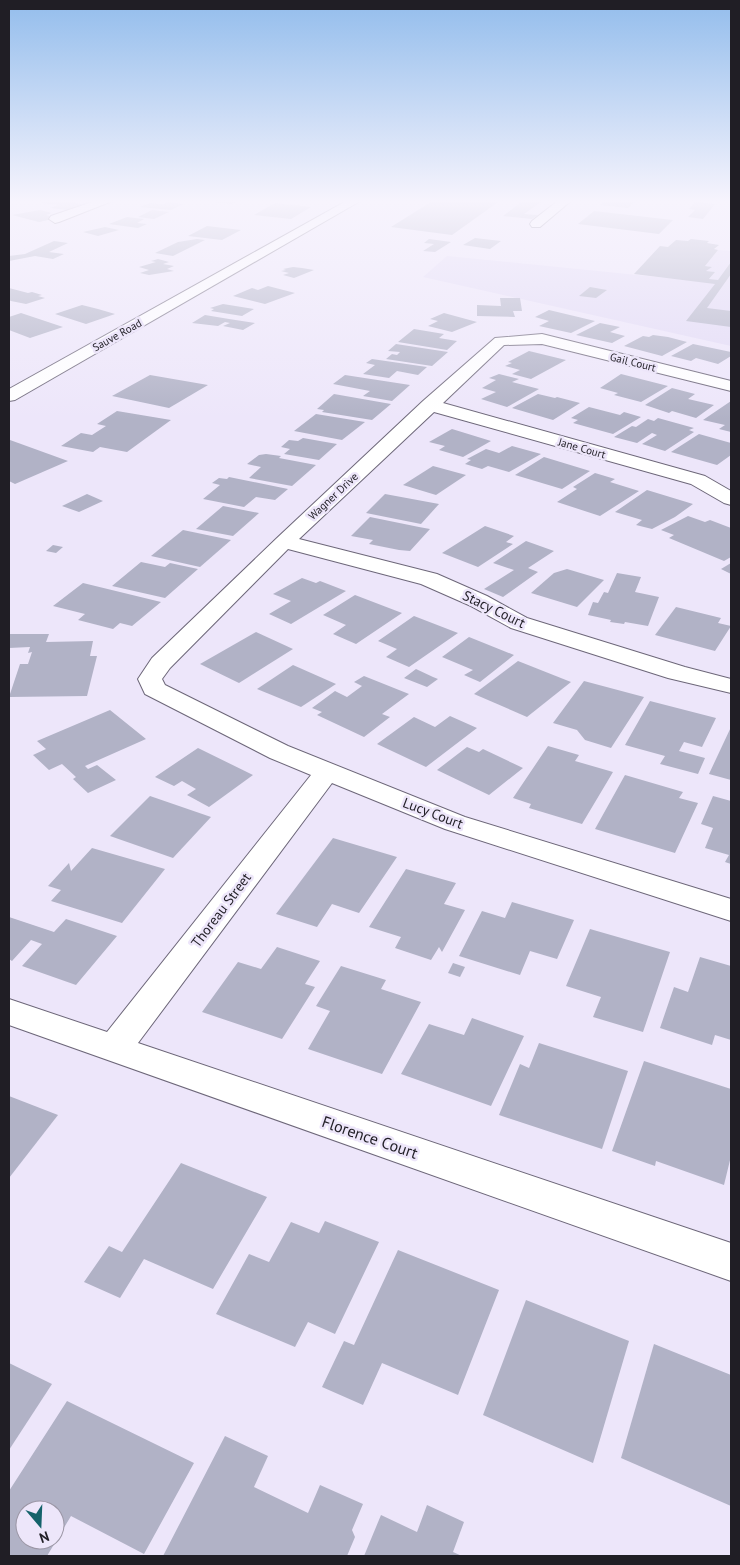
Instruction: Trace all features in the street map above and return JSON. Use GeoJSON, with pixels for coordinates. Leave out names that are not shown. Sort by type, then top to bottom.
{"type":"FeatureCollection","features":[{"type":"Feature","properties":{"kind":"street","name":"Sauve Road"},"geometry":{"type":"LineString","coordinates":[[9,396],[227,273]]}},
{"type":"Feature","properties":{"kind":"street","name":"Gail Court"},"geometry":{"type":"LineString","coordinates":[[534,339],[542,339],[731,386]]}},
{"type":"Feature","properties":{"kind":"street","name":"Wagner Drive"},"geometry":{"type":"LineString","coordinates":[[151,682],[150,679],[161,663],[284,542],[429,405],[500,341],[534,339]]}},
{"type":"Feature","properties":{"kind":"street","name":"Jane Court"},"geometry":{"type":"LineString","coordinates":[[429,405],[698,480],[731,499]]}},
{"type":"Feature","properties":{"kind":"street","name":"Stacy Court"},"geometry":{"type":"LineString","coordinates":[[284,542],[429,579],[479,601],[519,623],[677,673],[731,686]]}},
{"type":"Feature","properties":{"kind":"street","name":"Lucy Court"},"geometry":{"type":"LineString","coordinates":[[151,682],[154,689],[278,752],[456,823],[731,910]]}},
{"type":"Feature","properties":{"kind":"street","name":"Thoreau Street"},"geometry":{"type":"LineString","coordinates":[[114,1049],[327,772]]}},
{"type":"Feature","properties":{"kind":"street","name":"Florence Court"},"geometry":{"type":"LineString","coordinates":[[9,1012],[731,1262]]}},
{"type":"Feature","properties":{"kind":"shaded area"},"geometry":{"type":"Polygon","coordinates":[[[428,273],[617,273],[707,282],[714,273],[731,273],[731,346],[423,277],[428,273]]]}},
{"type":"Feature","properties":{"kind":"building"},"geometry":{"type":"Polygon","coordinates":[[[140,273],[161,273],[149,275],[140,273]]]}},
{"type":"Feature","properties":{"kind":"building"},"geometry":{"type":"Polygon","coordinates":[[[289,273],[306,273],[294,278],[283,275],[289,273]]]}},
{"type":"Feature","properties":{"kind":"building"},"geometry":{"type":"Polygon","coordinates":[[[714,273],[709,279],[718,280],[723,273],[731,273],[707,308],[731,311],[731,327],[686,321],[715,284],[634,274],[714,273]]]}},
{"type":"Feature","properties":{"kind":"building"},"geometry":{"type":"Polygon","coordinates":[[[268,286],[295,293],[265,304],[233,296],[252,288],[258,290],[268,286]]]}},
{"type":"Feature","properties":{"kind":"building"},"geometry":{"type":"Polygon","coordinates":[[[590,287],[607,290],[596,298],[579,296],[590,287]]]}},
{"type":"Feature","properties":{"kind":"building"},"geometry":{"type":"Polygon","coordinates":[[[9,288],[28,293],[32,292],[45,298],[26,304],[11,301],[9,300],[9,288]]]}},
{"type":"Feature","properties":{"kind":"building"},"geometry":{"type":"Polygon","coordinates":[[[500,298],[520,298],[522,311],[513,311],[515,317],[477,316],[477,305],[501,306],[500,298]]]}},
{"type":"Feature","properties":{"kind":"building"},"geometry":{"type":"Polygon","coordinates":[[[223,304],[254,309],[242,316],[211,311],[214,309],[210,308],[223,304]]]}},
{"type":"Feature","properties":{"kind":"building"},"geometry":{"type":"Polygon","coordinates":[[[82,305],[115,314],[86,324],[55,314],[82,305]]]}},
{"type":"Feature","properties":{"kind":"building"},"geometry":{"type":"Polygon","coordinates":[[[549,310],[595,321],[571,333],[539,326],[549,321],[535,317],[549,310]]]}},
{"type":"Feature","properties":{"kind":"building"},"geometry":{"type":"Polygon","coordinates":[[[21,313],[63,327],[30,338],[9,330],[9,317],[21,313]]]}},
{"type":"Feature","properties":{"kind":"building"},"geometry":{"type":"Polygon","coordinates":[[[444,313],[477,322],[452,332],[428,326],[438,321],[430,319],[444,313]]]}},
{"type":"Feature","properties":{"kind":"building"},"geometry":{"type":"Polygon","coordinates":[[[205,315],[255,323],[243,330],[223,326],[230,323],[225,322],[218,326],[192,323],[205,315]]]}},
{"type":"Feature","properties":{"kind":"building"},"geometry":{"type":"Polygon","coordinates":[[[600,323],[620,327],[610,332],[625,336],[612,343],[576,335],[600,323]]]}},
{"type":"Feature","properties":{"kind":"building"},"geometry":{"type":"Polygon","coordinates":[[[414,329],[444,334],[439,338],[457,341],[447,350],[398,342],[414,329]]]}},
{"type":"Feature","properties":{"kind":"building"},"geometry":{"type":"Polygon","coordinates":[[[653,335],[687,342],[662,356],[624,346],[643,336],[649,337],[653,335]]]}},
{"type":"Feature","properties":{"kind":"building"},"geometry":{"type":"Polygon","coordinates":[[[396,344],[448,352],[432,366],[386,359],[392,354],[397,355],[400,352],[388,351],[396,344]]]}},
{"type":"Feature","properties":{"kind":"building"},"geometry":{"type":"Polygon","coordinates":[[[693,344],[731,352],[731,356],[718,364],[696,358],[691,361],[671,356],[693,344]]]}},
{"type":"Feature","properties":{"kind":"building"},"geometry":{"type":"Polygon","coordinates":[[[529,351],[566,360],[531,379],[512,374],[520,370],[505,366],[512,363],[508,362],[529,351]]]}},
{"type":"Feature","properties":{"kind":"building"},"geometry":{"type":"Polygon","coordinates":[[[372,359],[427,367],[418,375],[397,371],[389,378],[363,374],[375,365],[366,363],[372,359]]]}},
{"type":"Feature","properties":{"kind":"building"},"geometry":{"type":"Polygon","coordinates":[[[499,374],[519,379],[512,382],[539,389],[507,407],[481,399],[496,392],[482,388],[496,380],[489,378],[499,374]]]}},
{"type":"Feature","properties":{"kind":"building"},"geometry":{"type":"Polygon","coordinates":[[[621,374],[668,386],[641,402],[614,395],[618,393],[600,388],[621,374]]]}},
{"type":"Feature","properties":{"kind":"building"},"geometry":{"type":"Polygon","coordinates":[[[150,375],[208,385],[169,408],[112,396],[150,375]]]}},
{"type":"Feature","properties":{"kind":"building"},"geometry":{"type":"Polygon","coordinates":[[[345,375],[410,385],[392,401],[363,396],[370,391],[333,384],[345,375]]]}},
{"type":"Feature","properties":{"kind":"building"},"geometry":{"type":"Polygon","coordinates":[[[672,388],[695,394],[688,399],[714,405],[696,418],[672,411],[669,413],[645,405],[672,388]]]}},
{"type":"Feature","properties":{"kind":"building"},"geometry":{"type":"Polygon","coordinates":[[[334,394],[391,404],[372,420],[322,412],[324,410],[317,409],[334,394]]]}},
{"type":"Feature","properties":{"kind":"building"},"geometry":{"type":"Polygon","coordinates":[[[538,394],[580,403],[553,420],[512,408],[538,394]]]}},
{"type":"Feature","properties":{"kind":"building"},"geometry":{"type":"Polygon","coordinates":[[[731,401],[731,432],[719,429],[725,425],[703,420],[731,401]]]}},
{"type":"Feature","properties":{"kind":"building"},"geometry":{"type":"Polygon","coordinates":[[[589,407],[620,415],[624,412],[641,417],[613,434],[573,423],[578,420],[571,418],[589,407]]]}},
{"type":"Feature","properties":{"kind":"building"},"geometry":{"type":"Polygon","coordinates":[[[117,411],[171,420],[127,452],[100,447],[93,452],[61,446],[81,433],[92,435],[106,426],[97,424],[117,411]]]}},
{"type":"Feature","properties":{"kind":"building"},"geometry":{"type":"Polygon","coordinates":[[[316,414],[365,422],[342,440],[294,431],[316,414]]]}},
{"type":"Feature","properties":{"kind":"building"},"geometry":{"type":"Polygon","coordinates":[[[658,418],[694,428],[689,430],[694,432],[665,451],[642,444],[657,435],[652,433],[637,443],[614,437],[648,419],[654,421],[658,418]]]}},
{"type":"Feature","properties":{"kind":"building"},"geometry":{"type":"Polygon","coordinates":[[[452,429],[491,441],[463,457],[439,450],[445,446],[429,442],[452,429]]]}},
{"type":"Feature","properties":{"kind":"building"},"geometry":{"type":"Polygon","coordinates":[[[699,434],[731,443],[731,455],[717,465],[671,452],[699,434]]]}},
{"type":"Feature","properties":{"kind":"building"},"geometry":{"type":"Polygon","coordinates":[[[303,438],[337,444],[319,460],[284,454],[290,449],[281,447],[289,440],[298,441],[303,438]]]}},
{"type":"Feature","properties":{"kind":"building"},"geometry":{"type":"Polygon","coordinates":[[[9,440],[68,461],[15,484],[9,481],[9,440]]]}},
{"type":"Feature","properties":{"kind":"building"},"geometry":{"type":"Polygon","coordinates":[[[512,446],[541,454],[509,472],[488,466],[482,469],[465,464],[471,460],[467,459],[486,449],[499,453],[512,446]]]}},
{"type":"Feature","properties":{"kind":"building"},"geometry":{"type":"Polygon","coordinates":[[[266,454],[316,465],[292,486],[249,478],[261,467],[247,464],[259,455],[266,454]]]}},
{"type":"Feature","properties":{"kind":"building"},"geometry":{"type":"Polygon","coordinates":[[[544,457],[590,471],[562,489],[515,475],[544,457]]]}},
{"type":"Feature","properties":{"kind":"building"},"geometry":{"type":"Polygon","coordinates":[[[433,466],[466,475],[436,495],[403,485],[433,466]]]}},
{"type":"Feature","properties":{"kind":"building"},"geometry":{"type":"Polygon","coordinates":[[[595,473],[615,479],[610,482],[639,491],[600,516],[557,502],[577,489],[573,487],[595,473]]]}},
{"type":"Feature","properties":{"kind":"building"},"geometry":{"type":"Polygon","coordinates":[[[229,477],[288,489],[275,500],[256,497],[244,507],[203,499],[220,485],[212,483],[219,478],[227,479],[229,477]]]}},
{"type":"Feature","properties":{"kind":"building"},"geometry":{"type":"Polygon","coordinates":[[[647,490],[693,504],[675,517],[652,529],[636,525],[642,520],[615,512],[647,490]]]}},
{"type":"Feature","properties":{"kind":"building"},"geometry":{"type":"Polygon","coordinates":[[[87,494],[103,501],[79,512],[62,506],[87,494]]]}},
{"type":"Feature","properties":{"kind":"building"},"geometry":{"type":"Polygon","coordinates":[[[385,494],[439,504],[421,524],[366,513],[385,494]]]}},
{"type":"Feature","properties":{"kind":"building"},"geometry":{"type":"Polygon","coordinates":[[[223,506],[259,513],[233,536],[196,529],[223,506]]]}},
{"type":"Feature","properties":{"kind":"building"},"geometry":{"type":"Polygon","coordinates":[[[688,516],[705,522],[710,520],[731,528],[731,557],[724,561],[669,538],[674,535],[661,530],[688,516]]]}},
{"type":"Feature","properties":{"kind":"building"},"geometry":{"type":"Polygon","coordinates":[[[370,517],[430,529],[410,551],[369,544],[373,540],[351,536],[370,517]]]}},
{"type":"Feature","properties":{"kind":"building"},"geometry":{"type":"Polygon","coordinates":[[[485,526],[514,536],[506,542],[513,544],[478,567],[442,553],[485,526]]]}},
{"type":"Feature","properties":{"kind":"building"},"geometry":{"type":"Polygon","coordinates":[[[183,530],[231,540],[200,567],[151,556],[183,530]]]}},
{"type":"Feature","properties":{"kind":"building"},"geometry":{"type":"Polygon","coordinates":[[[526,541],[554,551],[528,568],[538,572],[503,597],[484,589],[514,570],[493,563],[526,541]]]}},
{"type":"Feature","properties":{"kind":"building"},"geometry":{"type":"Polygon","coordinates":[[[53,545],[63,547],[56,553],[46,551],[53,545]]]}},
{"type":"Feature","properties":{"kind":"building"},"geometry":{"type":"Polygon","coordinates":[[[141,562],[165,567],[170,563],[198,569],[165,598],[112,586],[141,562]]]}},
{"type":"Feature","properties":{"kind":"building"},"geometry":{"type":"Polygon","coordinates":[[[731,563],[731,574],[721,569],[731,563]]]}},
{"type":"Feature","properties":{"kind":"building"},"geometry":{"type":"Polygon","coordinates":[[[567,569],[604,580],[577,607],[531,593],[554,573],[567,569]]]}},
{"type":"Feature","properties":{"kind":"building"},"geometry":{"type":"Polygon","coordinates":[[[617,573],[641,577],[635,592],[659,597],[648,626],[625,622],[624,624],[610,622],[611,620],[588,615],[593,602],[598,603],[604,592],[608,593],[617,573]]]}},
{"type":"Feature","properties":{"kind":"building"},"geometry":{"type":"Polygon","coordinates":[[[302,578],[316,583],[320,581],[346,591],[291,624],[269,614],[291,601],[273,594],[302,578]]]}},
{"type":"Feature","properties":{"kind":"building"},"geometry":{"type":"Polygon","coordinates":[[[83,583],[161,602],[132,626],[120,623],[113,629],[78,620],[85,614],[53,606],[83,583]]]}},
{"type":"Feature","properties":{"kind":"building"},"geometry":{"type":"Polygon","coordinates":[[[355,595],[402,613],[356,644],[333,634],[346,625],[323,615],[355,595]]]}},
{"type":"Feature","properties":{"kind":"building"},"geometry":{"type":"Polygon","coordinates":[[[676,607],[721,618],[718,623],[731,626],[715,651],[655,635],[676,607]]]}},
{"type":"Feature","properties":{"kind":"building"},"geometry":{"type":"Polygon","coordinates":[[[414,616],[458,633],[409,667],[386,657],[397,649],[378,641],[414,616]]]}},
{"type":"Feature","properties":{"kind":"building"},"geometry":{"type":"Polygon","coordinates":[[[256,632],[293,649],[239,683],[200,664],[256,632]]]}},
{"type":"Feature","properties":{"kind":"building"},"geometry":{"type":"Polygon","coordinates":[[[9,634],[49,634],[46,642],[93,641],[90,656],[97,656],[87,696],[9,697],[20,664],[28,664],[32,652],[28,653],[30,647],[9,648],[9,634]]]}},
{"type":"Feature","properties":{"kind":"building"},"geometry":{"type":"Polygon","coordinates":[[[469,637],[514,655],[480,682],[464,675],[473,670],[442,657],[469,637]]]}},
{"type":"Feature","properties":{"kind":"building"},"geometry":{"type":"Polygon","coordinates":[[[518,661],[571,682],[527,717],[474,694],[518,661]]]}},
{"type":"Feature","properties":{"kind":"building"},"geometry":{"type":"Polygon","coordinates":[[[293,665],[336,684],[301,707],[257,689],[293,665]]]}},
{"type":"Feature","properties":{"kind":"building"},"geometry":{"type":"Polygon","coordinates":[[[416,669],[438,679],[427,687],[404,678],[416,669]]]}},
{"type":"Feature","properties":{"kind":"building"},"geometry":{"type":"Polygon","coordinates":[[[364,676],[409,694],[382,714],[390,717],[364,737],[317,715],[322,712],[312,708],[335,691],[347,697],[362,686],[354,682],[364,676]]]}},
{"type":"Feature","properties":{"kind":"building"},"geometry":{"type":"Polygon","coordinates":[[[584,681],[644,697],[611,748],[585,740],[577,730],[553,723],[584,681]]]}},
{"type":"Feature","properties":{"kind":"building"},"geometry":{"type":"Polygon","coordinates":[[[650,701],[716,718],[702,747],[684,742],[679,751],[705,758],[698,774],[660,764],[665,756],[625,745],[650,701]]]}},
{"type":"Feature","properties":{"kind":"building"},"geometry":{"type":"Polygon","coordinates":[[[110,710],[146,739],[85,766],[88,769],[97,765],[116,780],[88,793],[73,779],[76,777],[62,764],[49,770],[33,755],[46,749],[37,741],[110,710]]]}},
{"type":"Feature","properties":{"kind":"building"},"geometry":{"type":"Polygon","coordinates":[[[450,716],[477,728],[426,767],[377,744],[414,717],[435,727],[450,716]]]}},
{"type":"Feature","properties":{"kind":"building"},"geometry":{"type":"Polygon","coordinates":[[[731,727],[731,780],[709,774],[731,727]]]}},
{"type":"Feature","properties":{"kind":"building"},"geometry":{"type":"Polygon","coordinates":[[[548,746],[579,755],[575,761],[613,772],[582,824],[529,808],[531,804],[513,798],[548,746]]]}},
{"type":"Feature","properties":{"kind":"building"},"geometry":{"type":"Polygon","coordinates":[[[467,747],[479,752],[483,749],[523,768],[489,795],[437,770],[467,747]]]}},
{"type":"Feature","properties":{"kind":"building"},"geometry":{"type":"Polygon","coordinates":[[[198,748],[253,775],[209,807],[187,795],[196,789],[182,781],[174,786],[155,777],[198,748]]]}},
{"type":"Feature","properties":{"kind":"building"},"geometry":{"type":"Polygon","coordinates":[[[625,775],[683,792],[679,798],[698,803],[675,853],[595,829],[625,775]]]}},
{"type":"Feature","properties":{"kind":"building"},"geometry":{"type":"Polygon","coordinates":[[[150,796],[211,817],[173,858],[110,836],[150,796]]]}},
{"type":"Feature","properties":{"kind":"building"},"geometry":{"type":"Polygon","coordinates":[[[713,796],[731,801],[731,864],[725,862],[729,855],[705,848],[713,828],[701,824],[713,796]]]}},
{"type":"Feature","properties":{"kind":"building"},"geometry":{"type":"Polygon","coordinates":[[[333,838],[397,857],[359,913],[332,904],[317,927],[276,914],[333,838]]]}},
{"type":"Feature","properties":{"kind":"building"},"geometry":{"type":"Polygon","coordinates":[[[92,848],[165,869],[122,923],[51,901],[61,890],[48,886],[69,863],[71,871],[92,848]]]}},
{"type":"Feature","properties":{"kind":"building"},"geometry":{"type":"Polygon","coordinates":[[[406,869],[456,883],[444,904],[465,910],[442,952],[439,947],[431,960],[395,948],[401,937],[369,927],[406,869]]]}},
{"type":"Feature","properties":{"kind":"building"},"geometry":{"type":"Polygon","coordinates":[[[512,902],[574,920],[557,959],[530,951],[520,975],[459,956],[482,911],[505,918],[512,902]]]}},
{"type":"Feature","properties":{"kind":"building"},"geometry":{"type":"Polygon","coordinates":[[[9,917],[54,932],[66,919],[117,936],[76,985],[22,966],[42,944],[31,940],[12,961],[9,959],[9,917]]]}},
{"type":"Feature","properties":{"kind":"building"},"geometry":{"type":"Polygon","coordinates":[[[590,929],[670,952],[643,1032],[593,1017],[601,997],[566,986],[590,929]]]}},
{"type":"Feature","properties":{"kind":"building"},"geometry":{"type":"Polygon","coordinates":[[[277,947],[320,961],[305,984],[315,987],[282,1039],[202,1012],[238,962],[261,969],[277,947]]]}},
{"type":"Feature","properties":{"kind":"building"},"geometry":{"type":"Polygon","coordinates":[[[700,957],[731,966],[731,1040],[715,1035],[712,1045],[660,1028],[674,987],[688,992],[700,957]]]}},
{"type":"Feature","properties":{"kind":"building"},"geometry":{"type":"Polygon","coordinates":[[[453,963],[465,967],[460,977],[448,973],[453,963]]]}},
{"type":"Feature","properties":{"kind":"building"},"geometry":{"type":"Polygon","coordinates":[[[341,966],[386,980],[381,989],[421,1002],[382,1074],[308,1049],[330,1011],[316,1006],[341,966]]]}},
{"type":"Feature","properties":{"kind":"building"},"geometry":{"type":"Polygon","coordinates":[[[472,1018],[524,1036],[491,1106],[401,1074],[429,1024],[464,1035],[472,1018]]]}},
{"type":"Feature","properties":{"kind":"building"},"geometry":{"type":"Polygon","coordinates":[[[539,1043],[628,1071],[602,1149],[499,1115],[520,1064],[529,1068],[539,1043]]]}},
{"type":"Feature","properties":{"kind":"building"},"geometry":{"type":"Polygon","coordinates":[[[644,1061],[731,1089],[731,1156],[724,1185],[656,1161],[655,1166],[612,1151],[644,1061]]]}},
{"type":"Feature","properties":{"kind":"building"},"geometry":{"type":"Polygon","coordinates":[[[9,1096],[58,1115],[9,1178],[9,1096]]]}},
{"type":"Feature","properties":{"kind":"building"},"geometry":{"type":"Polygon","coordinates":[[[181,1163],[267,1197],[213,1289],[144,1259],[120,1298],[84,1282],[109,1246],[122,1252],[181,1163]]]}},
{"type":"Feature","properties":{"kind":"building"},"geometry":{"type":"Polygon","coordinates":[[[325,1221],[379,1242],[335,1334],[308,1322],[295,1347],[216,1314],[249,1254],[269,1262],[291,1222],[319,1233],[325,1221]]]}},
{"type":"Feature","properties":{"kind":"building"},"geometry":{"type":"Polygon","coordinates":[[[398,1250],[499,1290],[458,1395],[382,1363],[363,1405],[322,1387],[344,1341],[354,1345],[398,1250]]]}},
{"type":"Feature","properties":{"kind":"building"},"geometry":{"type":"Polygon","coordinates":[[[526,1300],[629,1341],[593,1463],[483,1415],[526,1300]]]}},
{"type":"Feature","properties":{"kind":"building"},"geometry":{"type":"Polygon","coordinates":[[[654,1344],[731,1375],[731,1506],[621,1458],[654,1344]]]}},
{"type":"Feature","properties":{"kind":"building"},"geometry":{"type":"Polygon","coordinates":[[[9,1363],[52,1384],[9,1450],[9,1363]]]}},
{"type":"Feature","properties":{"kind":"building"},"geometry":{"type":"Polygon","coordinates":[[[67,1401],[194,1463],[144,1554],[71,1516],[65,1526],[65,1500],[15,1500],[15,1550],[51,1550],[47,1556],[9,1556],[9,1491],[67,1401]]]}},
{"type":"Feature","properties":{"kind":"building"},"geometry":{"type":"Polygon","coordinates":[[[225,1436],[268,1456],[254,1487],[308,1513],[320,1485],[363,1504],[352,1530],[355,1537],[347,1556],[163,1556],[225,1436]]]}},
{"type":"Feature","properties":{"kind":"building"},"geometry":{"type":"Polygon","coordinates":[[[427,1505],[464,1522],[453,1552],[462,1556],[364,1556],[381,1515],[417,1532],[427,1505]]]}}]}
